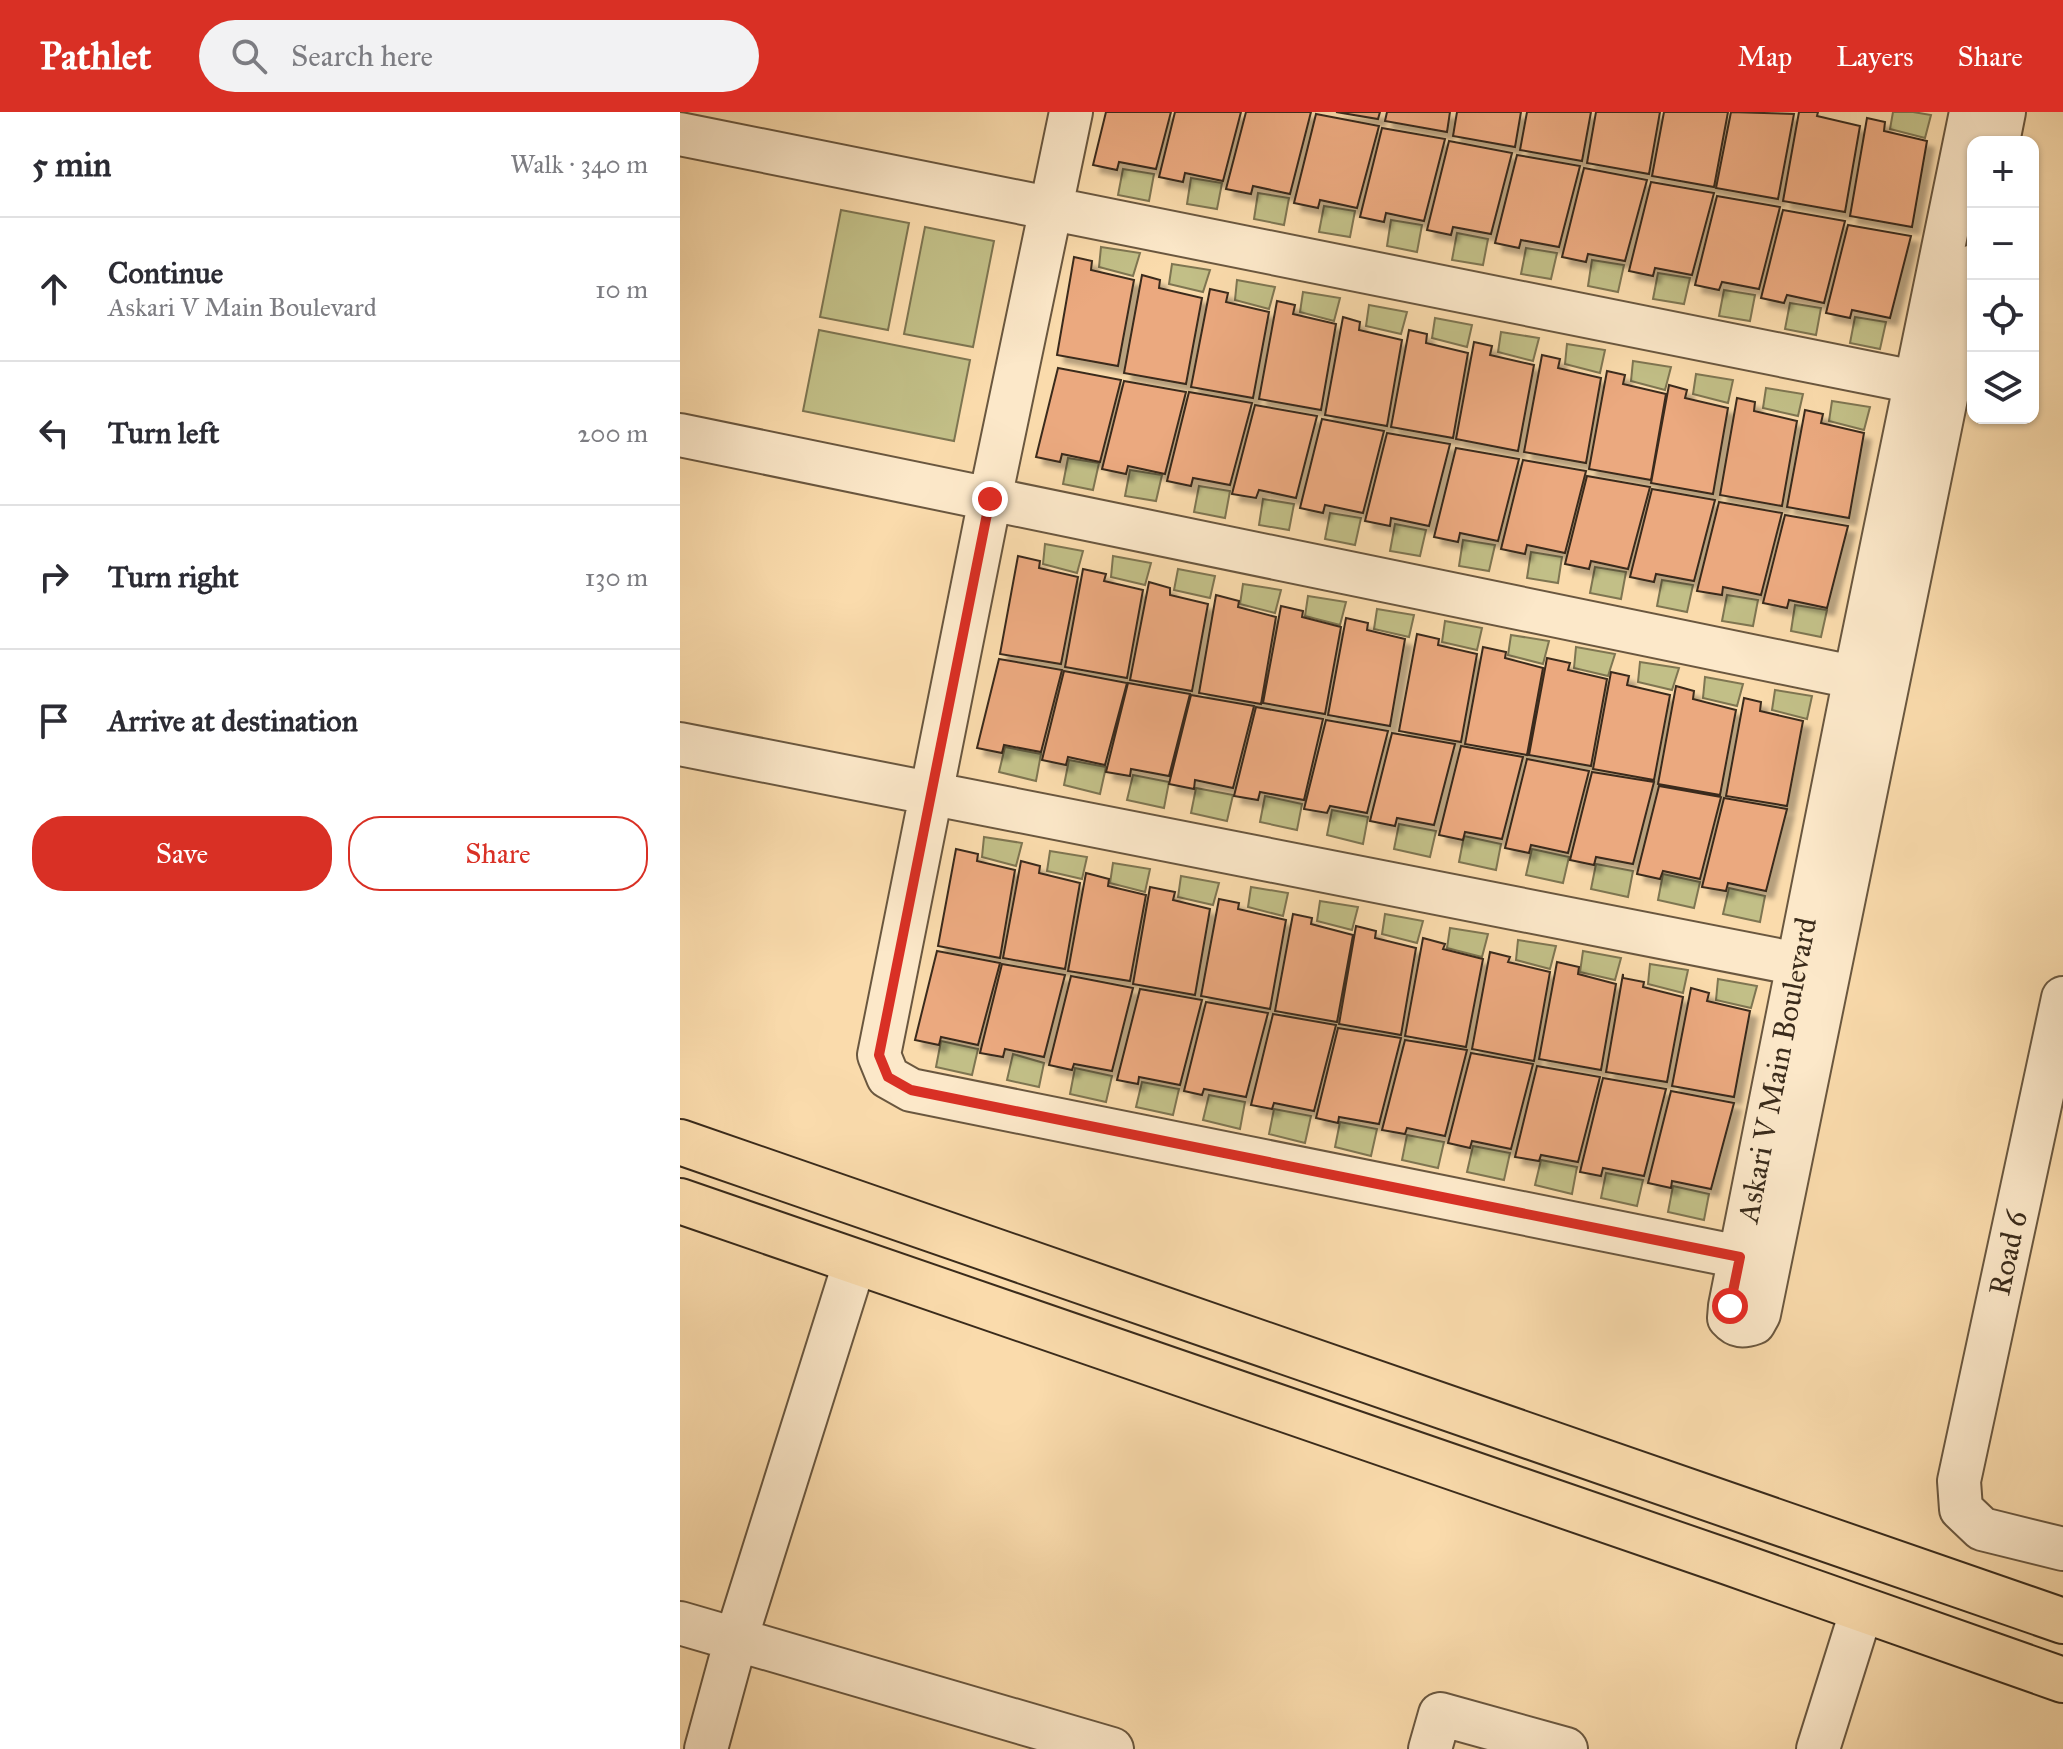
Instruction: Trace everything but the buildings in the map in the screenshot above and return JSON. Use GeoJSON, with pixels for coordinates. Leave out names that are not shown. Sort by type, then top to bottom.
{"type":"FeatureCollection","features":[{"type":"Feature","properties":{"kind":"highway"},"geometry":{"type":"LineString","coordinates":[[680,1142],[2063,1621]]}},
{"type":"Feature","properties":{"kind":"highway"},"geometry":{"type":"LineString","coordinates":[[680,1201],[2063,1680]]}},
{"type":"Feature","properties":{"kind":"street"},"geometry":{"type":"LineString","coordinates":[[1071,112],[879,1055],[888,1077],[911,1090],[1740,1257]]}},
{"type":"Feature","properties":{"kind":"street","name":"Askari V Main Boulevard"},"geometry":{"type":"LineString","coordinates":[[1970,280],[1872,680],[1798,964],[1730,1306],[1729,1318],[1735,1325],[1754,1323],[1759,1314],[1872,680],[1915,382],[1971,112]]}},
{"type":"Feature","properties":{"kind":"street"},"geometry":{"type":"LineString","coordinates":[[1999,136],[2004,112]]}},
{"type":"Feature","properties":{"kind":"street"},"geometry":{"type":"LineString","coordinates":[[680,134],[1915,382]]}},
{"type":"Feature","properties":{"kind":"street"},"geometry":{"type":"LineString","coordinates":[[680,435],[1872,680]]}},
{"type":"Feature","properties":{"kind":"street"},"geometry":{"type":"LineString","coordinates":[[680,744],[1798,964]]}},
{"type":"Feature","properties":{"kind":"street","name":"Road 6"},"geometry":{"type":"LineString","coordinates":[[2063,998],[1959,1481],[1961,1509],[1982,1529],[2063,1549]]}},
{"type":"Feature","properties":{"kind":"street"},"geometry":{"type":"LineString","coordinates":[[706,1749],[736,1639],[855,1261]]}},
{"type":"Feature","properties":{"kind":"street"},"geometry":{"type":"LineString","coordinates":[[1818,1749],[1862,1609]]}},
{"type":"Feature","properties":{"kind":"street"},"geometry":{"type":"LineString","coordinates":[[680,1623],[1112,1749]]}},
{"type":"Feature","properties":{"kind":"street"},"geometry":{"type":"LineString","coordinates":[[1430,1749],[1440,1714],[1566,1749]]}},
{"type":"Feature","properties":{"kind":"shaded area"},"geometry":{"type":"Polygon","coordinates":[[[1893,112],[1931,115],[1925,138],[1890,129],[1893,112]]]}},
{"type":"Feature","properties":{"kind":"shaded area"},"geometry":{"type":"Polygon","coordinates":[[[1123,169],[1154,174],[1149,201],[1118,195],[1123,169]]]}},
{"type":"Feature","properties":{"kind":"shaded area"},"geometry":{"type":"Polygon","coordinates":[[[1191,178],[1222,183],[1217,209],[1187,204],[1191,178]]]}},
{"type":"Feature","properties":{"kind":"shaded area"},"geometry":{"type":"Polygon","coordinates":[[[1258,193],[1289,198],[1284,225],[1254,219],[1258,193]]]}},
{"type":"Feature","properties":{"kind":"shaded area"},"geometry":{"type":"Polygon","coordinates":[[[1324,206],[1355,211],[1350,237],[1319,232],[1324,206]]]}},
{"type":"Feature","properties":{"kind":"shaded area"},"geometry":{"type":"Polygon","coordinates":[[[841,210],[909,223],[888,330],[820,317],[841,210]]]}},
{"type":"Feature","properties":{"kind":"shaded area"},"geometry":{"type":"Polygon","coordinates":[[[1391,220],[1422,225],[1417,252],[1387,246],[1391,220]]]}},
{"type":"Feature","properties":{"kind":"shaded area"},"geometry":{"type":"Polygon","coordinates":[[[925,227],[994,241],[973,347],[904,334],[925,227]]]}},
{"type":"Feature","properties":{"kind":"shaded area"},"geometry":{"type":"Polygon","coordinates":[[[1457,233],[1488,239],[1483,265],[1452,260],[1457,233]]]}},
{"type":"Feature","properties":{"kind":"shaded area"},"geometry":{"type":"Polygon","coordinates":[[[1101,247],[1140,253],[1133,276],[1099,267],[1101,247]]]}},
{"type":"Feature","properties":{"kind":"shaded area"},"geometry":{"type":"Polygon","coordinates":[[[1526,248],[1557,253],[1551,279],[1521,274],[1526,248]]]}},
{"type":"Feature","properties":{"kind":"shaded area"},"geometry":{"type":"Polygon","coordinates":[[[1592,260],[1624,265],[1618,292],[1588,286],[1592,260]]]}},
{"type":"Feature","properties":{"kind":"shaded area"},"geometry":{"type":"Polygon","coordinates":[[[1172,264],[1210,270],[1203,292],[1169,284],[1172,264]]]}},
{"type":"Feature","properties":{"kind":"shaded area"},"geometry":{"type":"Polygon","coordinates":[[[1658,273],[1690,278],[1684,304],[1653,299],[1658,273]]]}},
{"type":"Feature","properties":{"kind":"shaded area"},"geometry":{"type":"Polygon","coordinates":[[[1237,280],[1275,287],[1269,309],[1235,300],[1237,280]]]}},
{"type":"Feature","properties":{"kind":"shaded area"},"geometry":{"type":"Polygon","coordinates":[[[1724,290],[1755,295],[1750,321],[1719,316],[1724,290]]]}},
{"type":"Feature","properties":{"kind":"shaded area"},"geometry":{"type":"Polygon","coordinates":[[[1303,292],[1340,298],[1334,321],[1300,312],[1303,292]]]}},
{"type":"Feature","properties":{"kind":"shaded area"},"geometry":{"type":"Polygon","coordinates":[[[1790,303],[1821,308],[1816,335],[1785,329],[1790,303]]]}},
{"type":"Feature","properties":{"kind":"shaded area"},"geometry":{"type":"Polygon","coordinates":[[[1369,305],[1407,312],[1401,334],[1366,326],[1369,305]]]}},
{"type":"Feature","properties":{"kind":"shaded area"},"geometry":{"type":"Polygon","coordinates":[[[1855,317],[1886,322],[1880,349],[1850,343],[1855,317]]]}},
{"type":"Feature","properties":{"kind":"shaded area"},"geometry":{"type":"Polygon","coordinates":[[[1435,318],[1472,325],[1467,347],[1432,338],[1435,318]]]}},
{"type":"Feature","properties":{"kind":"shaded area"},"geometry":{"type":"Polygon","coordinates":[[[819,330],[970,360],[954,441],[803,411],[819,330]]]}},
{"type":"Feature","properties":{"kind":"shaded area"},"geometry":{"type":"Polygon","coordinates":[[[1501,332],[1539,338],[1533,361],[1498,352],[1501,332]]]}},
{"type":"Feature","properties":{"kind":"shaded area"},"geometry":{"type":"Polygon","coordinates":[[[1567,344],[1605,350],[1600,373],[1565,364],[1567,344]]]}},
{"type":"Feature","properties":{"kind":"shaded area"},"geometry":{"type":"Polygon","coordinates":[[[1633,361],[1671,367],[1665,390],[1631,381],[1633,361]]]}},
{"type":"Feature","properties":{"kind":"shaded area"},"geometry":{"type":"Polygon","coordinates":[[[1696,374],[1733,380],[1728,403],[1693,394],[1696,374]]]}},
{"type":"Feature","properties":{"kind":"shaded area"},"geometry":{"type":"Polygon","coordinates":[[[1766,388],[1803,394],[1798,416],[1763,408],[1766,388]]]}},
{"type":"Feature","properties":{"kind":"shaded area"},"geometry":{"type":"Polygon","coordinates":[[[1832,401],[1870,407],[1864,430],[1829,421],[1832,401]]]}},
{"type":"Feature","properties":{"kind":"shaded area"},"geometry":{"type":"Polygon","coordinates":[[[1068,458],[1099,463],[1093,490],[1063,484],[1068,458]]]}},
{"type":"Feature","properties":{"kind":"shaded area"},"geometry":{"type":"Polygon","coordinates":[[[1130,470],[1162,475],[1156,501],[1125,496],[1130,470]]]}},
{"type":"Feature","properties":{"kind":"shaded area"},"geometry":{"type":"Polygon","coordinates":[[[1199,486],[1230,491],[1225,518],[1194,512],[1199,486]]]}},
{"type":"Feature","properties":{"kind":"shaded area"},"geometry":{"type":"Polygon","coordinates":[[[1263,499],[1294,504],[1289,530],[1259,525],[1263,499]]]}},
{"type":"Feature","properties":{"kind":"shaded area"},"geometry":{"type":"Polygon","coordinates":[[[1330,513],[1361,518],[1355,545],[1325,539],[1330,513]]]}},
{"type":"Feature","properties":{"kind":"shaded area"},"geometry":{"type":"Polygon","coordinates":[[[1395,524],[1426,530],[1420,556],[1390,551],[1395,524]]]}},
{"type":"Feature","properties":{"kind":"shaded area"},"geometry":{"type":"Polygon","coordinates":[[[1463,540],[1495,545],[1489,571],[1459,566],[1463,540]]]}},
{"type":"Feature","properties":{"kind":"shaded area"},"geometry":{"type":"Polygon","coordinates":[[[1045,544],[1083,551],[1077,573],[1043,564],[1045,544]]]}},
{"type":"Feature","properties":{"kind":"shaded area"},"geometry":{"type":"Polygon","coordinates":[[[1531,552],[1562,557],[1558,583],[1527,578],[1531,552]]]}},
{"type":"Feature","properties":{"kind":"shaded area"},"geometry":{"type":"Polygon","coordinates":[[[1113,556],[1151,563],[1145,585],[1111,577],[1113,556]]]}},
{"type":"Feature","properties":{"kind":"shaded area"},"geometry":{"type":"Polygon","coordinates":[[[1595,567],[1626,572],[1621,599],[1590,593],[1595,567]]]}},
{"type":"Feature","properties":{"kind":"shaded area"},"geometry":{"type":"Polygon","coordinates":[[[1178,569],[1215,576],[1210,598],[1174,590],[1178,569]]]}},
{"type":"Feature","properties":{"kind":"shaded area"},"geometry":{"type":"Polygon","coordinates":[[[1662,580],[1693,585],[1687,612],[1657,606],[1662,580]]]}},
{"type":"Feature","properties":{"kind":"shaded area"},"geometry":{"type":"Polygon","coordinates":[[[1243,584],[1281,590],[1275,613],[1240,604],[1243,584]]]}},
{"type":"Feature","properties":{"kind":"shaded area"},"geometry":{"type":"Polygon","coordinates":[[[1727,595],[1758,600],[1753,626],[1722,621],[1727,595]]]}},
{"type":"Feature","properties":{"kind":"shaded area"},"geometry":{"type":"Polygon","coordinates":[[[1308,596],[1346,602],[1340,625],[1305,616],[1308,596]]]}},
{"type":"Feature","properties":{"kind":"shaded area"},"geometry":{"type":"Polygon","coordinates":[[[1795,605],[1827,610],[1821,637],[1791,631],[1795,605]]]}},
{"type":"Feature","properties":{"kind":"shaded area"},"geometry":{"type":"Polygon","coordinates":[[[1377,609],[1414,615],[1409,637],[1374,629],[1377,609]]]}},
{"type":"Feature","properties":{"kind":"shaded area"},"geometry":{"type":"Polygon","coordinates":[[[1445,621],[1482,628],[1477,650],[1442,642],[1445,621]]]}},
{"type":"Feature","properties":{"kind":"shaded area"},"geometry":{"type":"Polygon","coordinates":[[[1511,635],[1549,641],[1543,664],[1508,655],[1511,635]]]}},
{"type":"Feature","properties":{"kind":"shaded area"},"geometry":{"type":"Polygon","coordinates":[[[1576,647],[1615,654],[1608,676],[1574,668],[1576,647]]]}},
{"type":"Feature","properties":{"kind":"shaded area"},"geometry":{"type":"Polygon","coordinates":[[[1640,662],[1679,668],[1672,690],[1638,682],[1640,662]]]}},
{"type":"Feature","properties":{"kind":"shaded area"},"geometry":{"type":"Polygon","coordinates":[[[1705,677],[1743,684],[1737,706],[1703,698],[1705,677]]]}},
{"type":"Feature","properties":{"kind":"shaded area"},"geometry":{"type":"Polygon","coordinates":[[[1775,690],[1812,696],[1807,719],[1772,710],[1775,690]]]}},
{"type":"Feature","properties":{"kind":"shaded area"},"geometry":{"type":"Polygon","coordinates":[[[1005,747],[1041,754],[1036,781],[999,772],[1005,747]]]}},
{"type":"Feature","properties":{"kind":"shaded area"},"geometry":{"type":"Polygon","coordinates":[[[1069,760],[1106,767],[1100,794],[1064,785],[1069,760]]]}},
{"type":"Feature","properties":{"kind":"shaded area"},"geometry":{"type":"Polygon","coordinates":[[[1133,775],[1169,782],[1164,808],[1127,800],[1133,775]]]}},
{"type":"Feature","properties":{"kind":"shaded area"},"geometry":{"type":"Polygon","coordinates":[[[1196,788],[1233,795],[1227,821],[1191,813],[1196,788]]]}},
{"type":"Feature","properties":{"kind":"shaded area"},"geometry":{"type":"Polygon","coordinates":[[[1265,796],[1302,804],[1297,830],[1260,822],[1265,796]]]}},
{"type":"Feature","properties":{"kind":"shaded area"},"geometry":{"type":"Polygon","coordinates":[[[1332,810],[1368,817],[1363,844],[1327,835],[1332,810]]]}},
{"type":"Feature","properties":{"kind":"shaded area"},"geometry":{"type":"Polygon","coordinates":[[[1399,824],[1436,831],[1430,857],[1394,849],[1399,824]]]}},
{"type":"Feature","properties":{"kind":"shaded area"},"geometry":{"type":"Polygon","coordinates":[[[1464,836],[1501,844],[1496,870],[1459,862],[1464,836]]]}},
{"type":"Feature","properties":{"kind":"shaded area"},"geometry":{"type":"Polygon","coordinates":[[[984,837],[1022,843],[1016,866],[982,857],[984,837]]]}},
{"type":"Feature","properties":{"kind":"shaded area"},"geometry":{"type":"Polygon","coordinates":[[[1532,849],[1569,857],[1563,883],[1526,875],[1532,849]]]}},
{"type":"Feature","properties":{"kind":"shaded area"},"geometry":{"type":"Polygon","coordinates":[[[1050,851],[1087,857],[1082,879],[1047,871],[1050,851]]]}},
{"type":"Feature","properties":{"kind":"shaded area"},"geometry":{"type":"Polygon","coordinates":[[[1113,863],[1150,869],[1145,892],[1110,883],[1113,863]]]}},
{"type":"Feature","properties":{"kind":"shaded area"},"geometry":{"type":"Polygon","coordinates":[[[1596,864],[1633,871],[1628,897],[1591,889],[1596,864]]]}},
{"type":"Feature","properties":{"kind":"shaded area"},"geometry":{"type":"Polygon","coordinates":[[[1663,874],[1700,882],[1694,908],[1658,900],[1663,874]]]}},
{"type":"Feature","properties":{"kind":"shaded area"},"geometry":{"type":"Polygon","coordinates":[[[1181,876],[1219,883],[1213,905],[1178,897],[1181,876]]]}},
{"type":"Feature","properties":{"kind":"shaded area"},"geometry":{"type":"Polygon","coordinates":[[[1251,887],[1288,893],[1283,916],[1248,907],[1251,887]]]}},
{"type":"Feature","properties":{"kind":"shaded area"},"geometry":{"type":"Polygon","coordinates":[[[1729,888],[1765,896],[1760,922],[1723,914],[1729,888]]]}},
{"type":"Feature","properties":{"kind":"shaded area"},"geometry":{"type":"Polygon","coordinates":[[[1320,901],[1358,907],[1352,930],[1317,921],[1320,901]]]}},
{"type":"Feature","properties":{"kind":"shaded area"},"geometry":{"type":"Polygon","coordinates":[[[1385,914],[1423,921],[1417,943],[1382,934],[1385,914]]]}},
{"type":"Feature","properties":{"kind":"shaded area"},"geometry":{"type":"Polygon","coordinates":[[[1450,928],[1488,934],[1482,957],[1447,948],[1450,928]]]}},
{"type":"Feature","properties":{"kind":"shaded area"},"geometry":{"type":"Polygon","coordinates":[[[1518,940],[1556,946],[1550,969],[1516,960],[1518,940]]]}},
{"type":"Feature","properties":{"kind":"shaded area"},"geometry":{"type":"Polygon","coordinates":[[[1583,951],[1621,958],[1615,980],[1580,972],[1583,951]]]}},
{"type":"Feature","properties":{"kind":"shaded area"},"geometry":{"type":"Polygon","coordinates":[[[1650,964],[1688,970],[1683,993],[1648,984],[1650,964]]]}},
{"type":"Feature","properties":{"kind":"shaded area"},"geometry":{"type":"Polygon","coordinates":[[[1718,979],[1757,986],[1751,1008],[1716,1000],[1718,979]]]}},
{"type":"Feature","properties":{"kind":"shaded area"},"geometry":{"type":"Polygon","coordinates":[[[941,1041],[978,1049],[972,1075],[936,1067],[941,1041]]]}},
{"type":"Feature","properties":{"kind":"shaded area"},"geometry":{"type":"Polygon","coordinates":[[[1013,1054],[1044,1063],[1039,1087],[1007,1080],[1013,1054]]]}},
{"type":"Feature","properties":{"kind":"shaded area"},"geometry":{"type":"Polygon","coordinates":[[[1075,1068],[1112,1076],[1106,1102],[1070,1094],[1075,1068]]]}},
{"type":"Feature","properties":{"kind":"shaded area"},"geometry":{"type":"Polygon","coordinates":[[[1142,1082],[1179,1089],[1173,1115],[1136,1107],[1142,1082]]]}},
{"type":"Feature","properties":{"kind":"shaded area"},"geometry":{"type":"Polygon","coordinates":[[[1209,1095],[1245,1102],[1240,1129],[1203,1120],[1209,1095]]]}},
{"type":"Feature","properties":{"kind":"shaded area"},"geometry":{"type":"Polygon","coordinates":[[[1274,1109],[1311,1116],[1305,1143],[1269,1134],[1274,1109]]]}},
{"type":"Feature","properties":{"kind":"shaded area"},"geometry":{"type":"Polygon","coordinates":[[[1340,1122],[1377,1129],[1371,1156],[1335,1147],[1340,1122]]]}},
{"type":"Feature","properties":{"kind":"shaded area"},"geometry":{"type":"Polygon","coordinates":[[[1407,1135],[1444,1142],[1438,1168],[1402,1160],[1407,1135]]]}},
{"type":"Feature","properties":{"kind":"shaded area"},"geometry":{"type":"Polygon","coordinates":[[[1473,1146],[1510,1153],[1504,1180],[1467,1172],[1473,1146]]]}},
{"type":"Feature","properties":{"kind":"shaded area"},"geometry":{"type":"Polygon","coordinates":[[[1541,1160],[1577,1167],[1572,1194],[1535,1185],[1541,1160]]]}},
{"type":"Feature","properties":{"kind":"shaded area"},"geometry":{"type":"Polygon","coordinates":[[[1606,1173],[1643,1180],[1637,1206],[1601,1198],[1606,1173]]]}},
{"type":"Feature","properties":{"kind":"shaded area"},"geometry":{"type":"Polygon","coordinates":[[[1673,1186],[1709,1194],[1704,1220],[1668,1212],[1673,1186]]]}},
{"type":"Feature","properties":{"kind":"route"},"geometry":{"type":"LineString","coordinates":[[990,499],[879,1055],[888,1077],[911,1090],[1740,1257],[1730,1306]]}}]}
